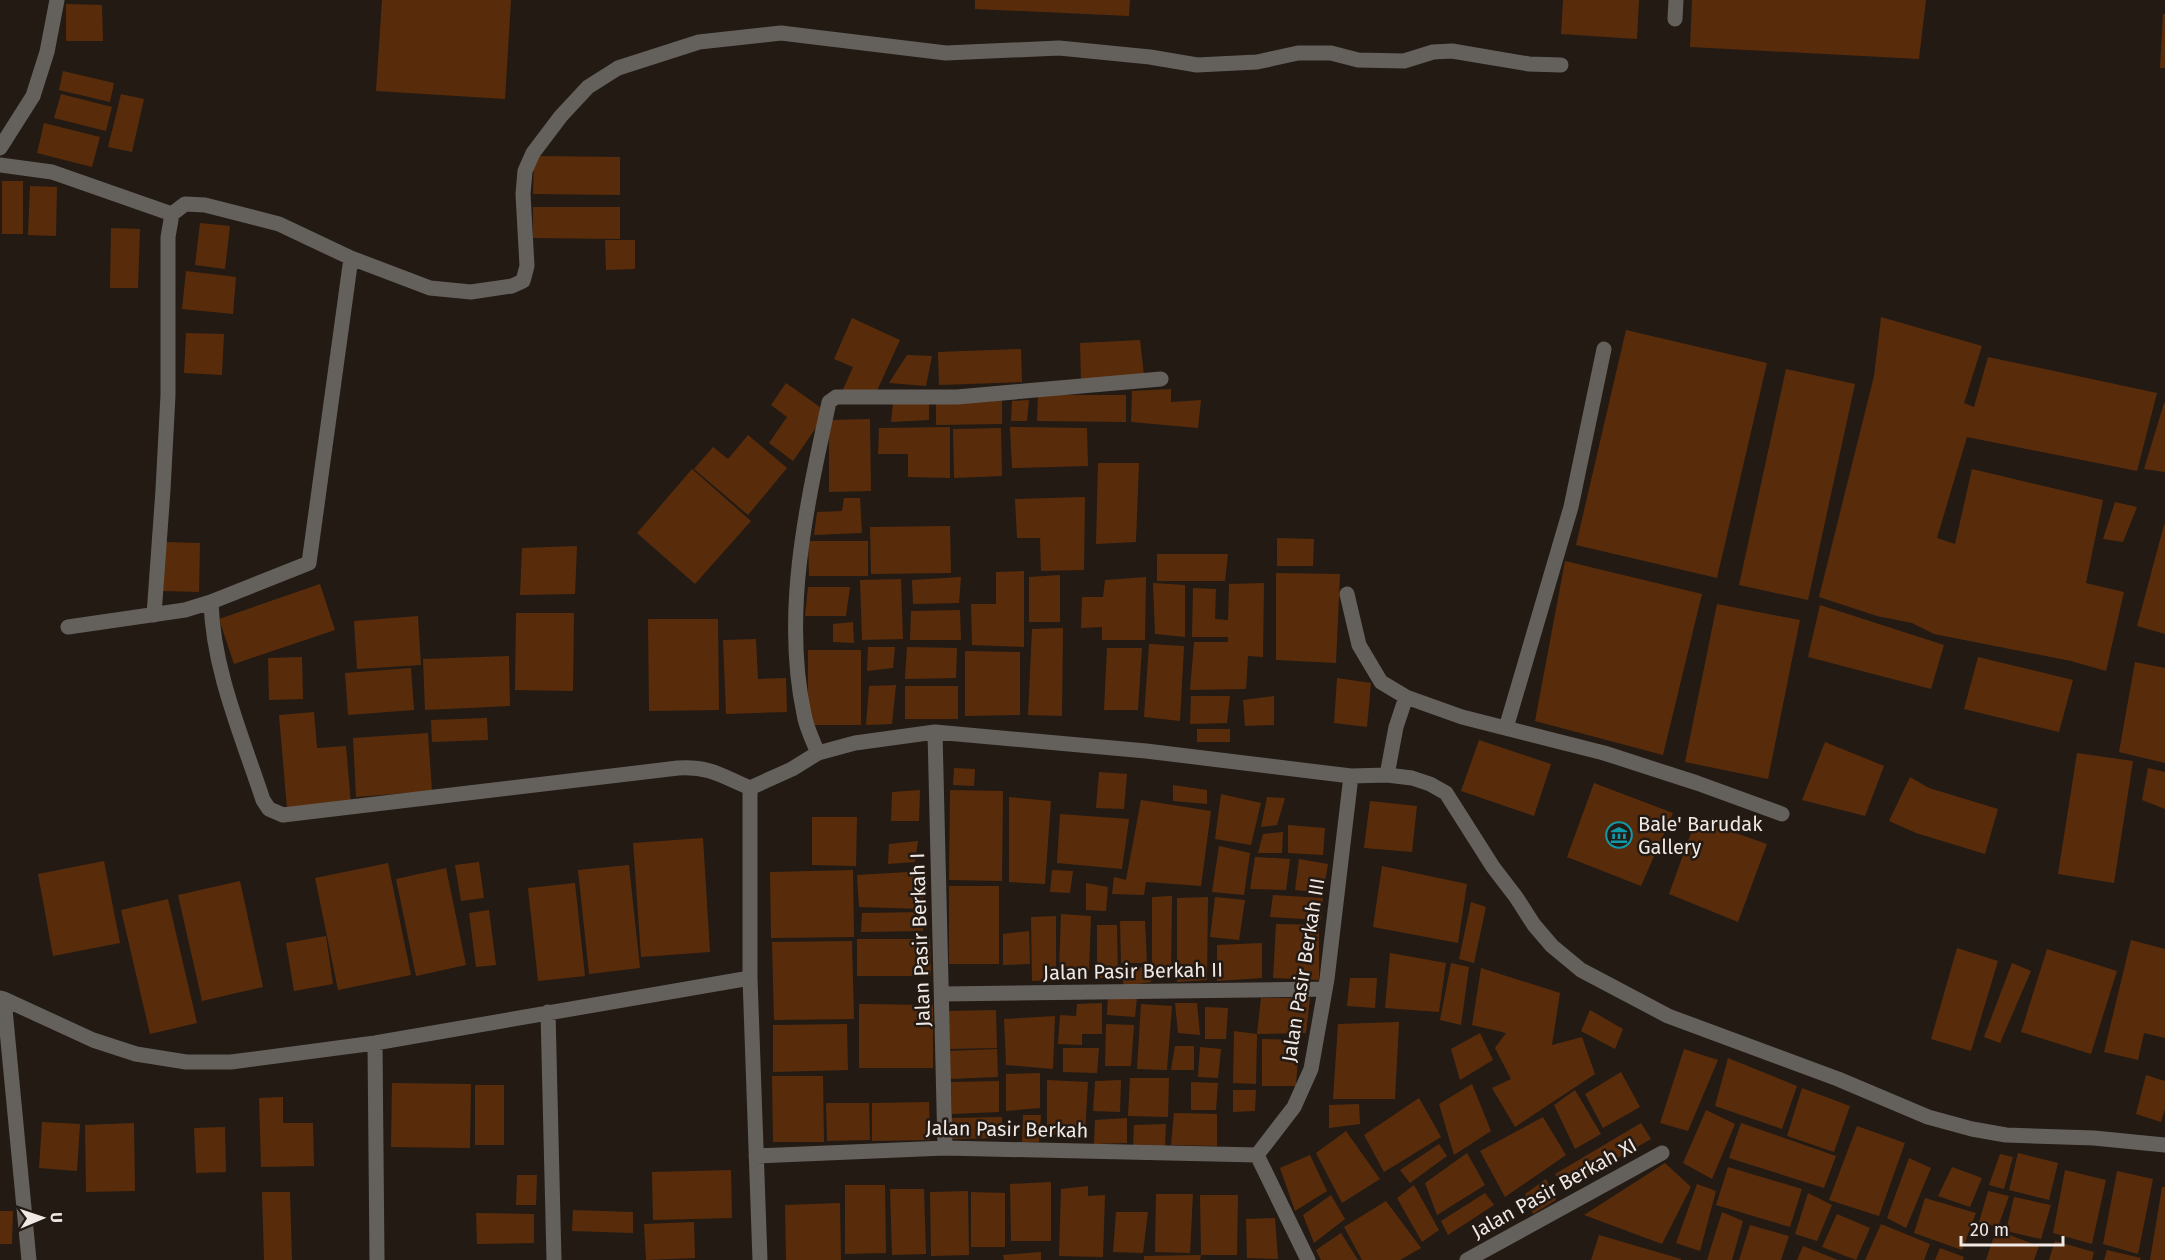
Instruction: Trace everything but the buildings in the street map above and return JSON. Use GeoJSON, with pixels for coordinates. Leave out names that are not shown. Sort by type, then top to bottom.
{"type":"FeatureCollection","features":[{"type":"Feature","properties":{"kind":"street"},"geometry":{"type":"LineString","coordinates":[[0,148],[33,96],[47,52],[57,0]]}},
{"type":"Feature","properties":{"kind":"street"},"geometry":{"type":"LineString","coordinates":[[1675,19],[1676,0]]}},
{"type":"Feature","properties":{"kind":"street"},"geometry":{"type":"LineString","coordinates":[[154,615],[164,490],[168,395],[168,237],[172,214],[185,204],[205,205],[279,224],[351,258],[430,288],[471,292],[512,286],[523,281],[527,266],[523,194],[525,171],[533,153],[588,87],[618,68],[699,42],[781,33],[946,53],[1059,48],[1150,57],[1197,65],[1257,62],[1298,53],[1330,53],[1358,60],[1404,61],[1433,52],[1452,51],[1529,64],[1561,65]]}},
{"type":"Feature","properties":{"kind":"street"},"geometry":{"type":"LineString","coordinates":[[0,165],[52,172],[172,214]]}},
{"type":"Feature","properties":{"kind":"street"},"geometry":{"type":"LineString","coordinates":[[68,627],[185,610],[309,563],[351,258]]}},
{"type":"Feature","properties":{"kind":"street"},"geometry":{"type":"LineString","coordinates":[[1506,729],[1571,507],[1604,349]]}},
{"type":"Feature","properties":{"kind":"street"},"geometry":{"type":"LineString","coordinates":[[818,753],[804,716],[798,672],[798,589],[805,516],[829,402],[836,397],[957,397],[1161,379]]}},
{"type":"Feature","properties":{"kind":"street"},"geometry":{"type":"LineString","coordinates":[[1347,594],[1359,645],[1381,682],[1406,698],[1462,717],[1604,753],[1782,814]]}},
{"type":"Feature","properties":{"kind":"street"},"geometry":{"type":"LineString","coordinates":[[211,602],[219,667],[262,800],[268,809],[276,813],[284,815],[678,768],[706,769],[750,788],[792,769],[818,753],[855,743],[935,732],[1146,751],[1351,776],[1387,775],[1412,778],[1446,793],[1533,925],[1552,946],[1581,969],[1668,1016],[1838,1079],[1928,1117],[2006,1135],[2094,1138],[2165,1145]]}},
{"type":"Feature","properties":{"kind":"street"},"geometry":{"type":"LineString","coordinates":[[1387,775],[1396,727],[1406,698]]}},
{"type":"Feature","properties":{"kind":"street","name":"Jalan Pasir Berkah I"},"geometry":{"type":"LineString","coordinates":[[935,732],[945,1148]]}},
{"type":"Feature","properties":{"kind":"street","name":"Jalan Pasir Berkah III"},"geometry":{"type":"LineString","coordinates":[[1257,1155],[1294,1107],[1311,1069],[1327,979],[1351,776]]}},
{"type":"Feature","properties":{"kind":"street"},"geometry":{"type":"LineString","coordinates":[[750,788],[750,978],[760,1260]]}},
{"type":"Feature","properties":{"kind":"street"},"geometry":{"type":"LineString","coordinates":[[2,998],[93,1040],[136,1054],[186,1062],[231,1062],[375,1043],[750,978]]}},
{"type":"Feature","properties":{"kind":"street","name":"Jalan Pasir Berkah II"},"geometry":{"type":"LineString","coordinates":[[942,994],[1324,989]]}},
{"type":"Feature","properties":{"kind":"street"},"geometry":{"type":"LineString","coordinates":[[2,998],[29,1260]]}},
{"type":"Feature","properties":{"kind":"street"},"geometry":{"type":"LineString","coordinates":[[548,1012],[554,1260]]}},
{"type":"Feature","properties":{"kind":"street"},"geometry":{"type":"LineString","coordinates":[[375,1043],[376,1260]]}},
{"type":"Feature","properties":{"kind":"street","name":"Jalan Pasir Berkah"},"geometry":{"type":"LineString","coordinates":[[756,1156],[945,1148],[1257,1155]]}},
{"type":"Feature","properties":{"kind":"street","name":"Jalan Pasir Berkah XI"},"geometry":{"type":"LineString","coordinates":[[1467,1260],[1662,1153]]}},
{"type":"Feature","properties":{"kind":"street"},"geometry":{"type":"LineString","coordinates":[[1257,1155],[1308,1260]]}},
{"type":"Feature","properties":{"kind":"place","name":"Bale' Barudak Gallery"},"geometry":{"type":"Point","coordinates":[1619,835]}}]}
